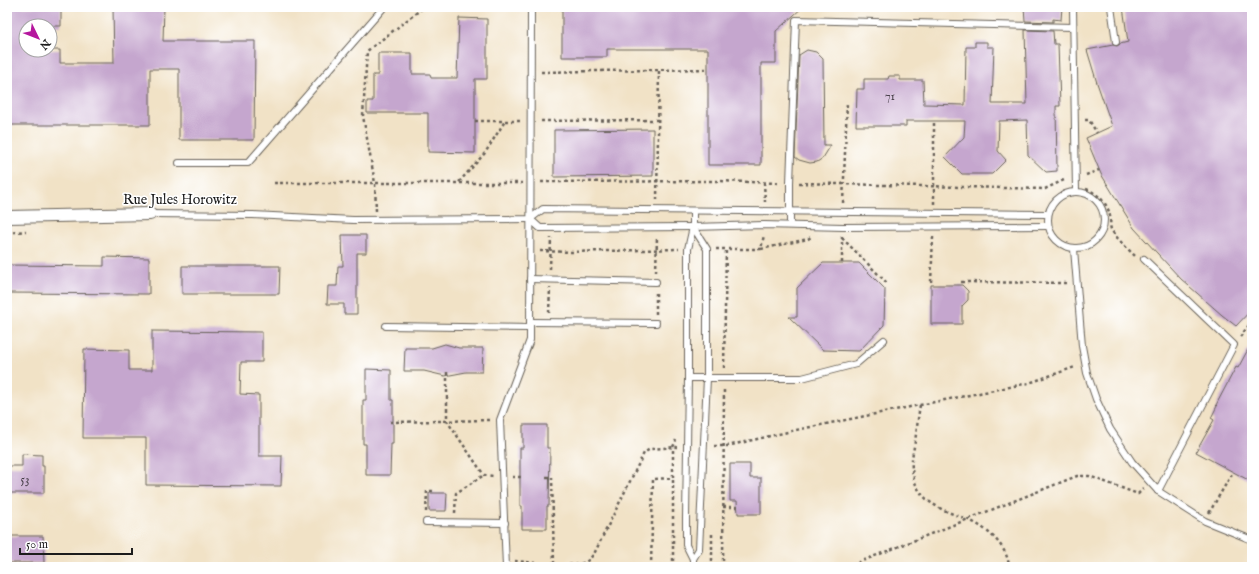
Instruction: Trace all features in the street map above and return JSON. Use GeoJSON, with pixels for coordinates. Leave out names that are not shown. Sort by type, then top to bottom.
{"type":"FeatureCollection","features":[{"type":"Feature","properties":{"kind":"street","name":"Rue Jules Horowitz"},"geometry":{"type":"LineString","coordinates":[[7,217],[150,214]]}},
{"type":"Feature","properties":{"kind":"lane"},"geometry":{"type":"LineString","coordinates":[[179,163],[248,163],[384,7]]}},
{"type":"Feature","properties":{"kind":"lane"},"geometry":{"type":"LineString","coordinates":[[506,564],[500,420],[530,340],[531,7]]}},
{"type":"Feature","properties":{"kind":"lane"},"geometry":{"type":"LineString","coordinates":[[1073,7],[1076,178],[1078,189],[1098,202],[1103,212],[1104,222],[1098,238],[1087,246],[1074,249],[1060,244],[1052,236],[1048,226],[1048,214],[1054,202],[1058,198],[1078,189]]}},
{"type":"Feature","properties":{"kind":"lane"},"geometry":{"type":"LineString","coordinates":[[1111,7],[1116,42]]}},
{"type":"Feature","properties":{"kind":"lane"},"geometry":{"type":"LineString","coordinates":[[790,225],[790,183],[796,20],[1073,27]]}},
{"type":"Feature","properties":{"kind":"lane"},"geometry":{"type":"LineString","coordinates":[[530,219],[543,209],[1048,214]]}},
{"type":"Feature","properties":{"kind":"lane"},"geometry":{"type":"LineString","coordinates":[[693,211],[693,227],[688,249],[686,545],[693,559],[693,567]]}},
{"type":"Feature","properties":{"kind":"lane","name":"Rue Jules Horowitz"},"geometry":{"type":"LineString","coordinates":[[150,214],[253,215],[353,220],[530,219]]}},
{"type":"Feature","properties":{"kind":"lane"},"geometry":{"type":"LineString","coordinates":[[530,219],[540,228],[790,225],[843,227],[1048,226]]}},
{"type":"Feature","properties":{"kind":"lane"},"geometry":{"type":"LineString","coordinates":[[693,227],[707,249],[707,378],[704,446],[699,549],[693,559]]}},
{"type":"Feature","properties":{"kind":"lane"},"geometry":{"type":"LineString","coordinates":[[1074,249],[1082,346],[1085,363],[1096,399],[1110,429],[1132,462],[1158,491],[1204,521],[1252,540]]}},
{"type":"Feature","properties":{"kind":"lane"},"geometry":{"type":"LineString","coordinates":[[1144,259],[1234,345],[1158,491]]}},
{"type":"Feature","properties":{"kind":"lane"},"geometry":{"type":"LineString","coordinates":[[530,279],[656,282]]}},
{"type":"Feature","properties":{"kind":"lane"},"geometry":{"type":"LineString","coordinates":[[386,326],[656,323]]}},
{"type":"Feature","properties":{"kind":"lane"},"geometry":{"type":"LineString","coordinates":[[688,378],[802,378],[856,364],[884,340]]}},
{"type":"Feature","properties":{"kind":"lane"},"geometry":{"type":"LineString","coordinates":[[426,522],[505,523]]}},
{"type":"Feature","properties":{"kind":"path"},"geometry":{"type":"LineString","coordinates":[[376,220],[375,183],[363,116],[366,51],[424,7]]}},
{"type":"Feature","properties":{"kind":"path"},"geometry":{"type":"LineString","coordinates":[[531,72],[708,68]]}},
{"type":"Feature","properties":{"kind":"path"},"geometry":{"type":"LineString","coordinates":[[657,210],[659,70]]}},
{"type":"Feature","properties":{"kind":"path"},"geometry":{"type":"LineString","coordinates":[[843,212],[846,102]]}},
{"type":"Feature","properties":{"kind":"path"},"geometry":{"type":"LineString","coordinates":[[475,120],[658,120]]}},
{"type":"Feature","properties":{"kind":"path"},"geometry":{"type":"LineString","coordinates":[[1080,121],[1089,120],[1097,133]]}},
{"type":"Feature","properties":{"kind":"path"},"geometry":{"type":"LineString","coordinates":[[459,183],[485,153],[506,121]]}},
{"type":"Feature","properties":{"kind":"path"},"geometry":{"type":"LineString","coordinates":[[934,121],[934,213]]}},
{"type":"Feature","properties":{"kind":"path"},"geometry":{"type":"LineString","coordinates":[[1083,176],[1099,170]]}},
{"type":"Feature","properties":{"kind":"path"},"geometry":{"type":"LineString","coordinates":[[790,183],[1045,189],[1068,178],[1076,178]]}},
{"type":"Feature","properties":{"kind":"path"},"geometry":{"type":"LineString","coordinates":[[764,182],[765,196]]}},
{"type":"Feature","properties":{"kind":"path"},"geometry":{"type":"LineString","coordinates":[[1078,189],[1091,190],[1099,197],[1110,214],[1111,229],[1136,257]]}},
{"type":"Feature","properties":{"kind":"path"},"geometry":{"type":"LineString","coordinates":[[656,323],[657,227]]}},
{"type":"Feature","properties":{"kind":"path"},"geometry":{"type":"LineString","coordinates":[[842,263],[843,227]]}},
{"type":"Feature","properties":{"kind":"path"},"geometry":{"type":"LineString","coordinates":[[932,282],[934,227]]}},
{"type":"Feature","properties":{"kind":"path"},"geometry":{"type":"LineString","coordinates":[[761,249],[808,239],[812,236]]}},
{"type":"Feature","properties":{"kind":"path"},"geometry":{"type":"LineString","coordinates":[[842,238],[887,283]]}},
{"type":"Feature","properties":{"kind":"path"},"geometry":{"type":"LineString","coordinates":[[723,567],[726,249]]}},
{"type":"Feature","properties":{"kind":"path"},"geometry":{"type":"LineString","coordinates":[[962,282],[1076,282]]}},
{"type":"Feature","properties":{"kind":"path"},"geometry":{"type":"LineString","coordinates":[[1234,345],[1252,321]]}},
{"type":"Feature","properties":{"kind":"path"},"geometry":{"type":"LineString","coordinates":[[704,446],[724,446],[1029,383],[1085,363]]}},
{"type":"Feature","properties":{"kind":"path"},"geometry":{"type":"LineString","coordinates":[[447,372],[447,421],[484,476]]}},
{"type":"Feature","properties":{"kind":"path"},"geometry":{"type":"LineString","coordinates":[[920,405],[911,456],[913,476],[916,485],[933,505],[966,519],[987,531],[1000,544],[1007,558],[1009,567]]}},
{"type":"Feature","properties":{"kind":"path"},"geometry":{"type":"LineString","coordinates":[[390,422],[500,420]]}},
{"type":"Feature","properties":{"kind":"path"},"geometry":{"type":"LineString","coordinates":[[506,564],[554,564],[580,563],[587,561],[594,554],[647,450],[650,448],[687,447]]}},
{"type":"Feature","properties":{"kind":"path"},"geometry":{"type":"LineString","coordinates":[[1204,521],[1233,472]]}},
{"type":"Feature","properties":{"kind":"path"},"geometry":{"type":"LineString","coordinates":[[455,522],[456,493],[484,476],[524,477]]}},
{"type":"Feature","properties":{"kind":"path"},"geometry":{"type":"LineString","coordinates":[[852,565],[1077,476],[1089,476],[1138,494],[1149,481]]}},
{"type":"Feature","properties":{"kind":"path"},"geometry":{"type":"LineString","coordinates":[[546,477],[552,477],[554,564]]}},
{"type":"Feature","properties":{"kind":"path"},"geometry":{"type":"LineString","coordinates":[[651,567],[653,479],[673,478]]}},
{"type":"Feature","properties":{"kind":"path"},"geometry":{"type":"LineString","coordinates":[[426,522],[427,491],[435,491]]}},
{"type":"Feature","properties":{"kind":"path"},"geometry":{"type":"LineString","coordinates":[[723,507],[738,507]]}},
{"type":"Feature","properties":{"kind":"building"},"geometry":{"type":"Polygon","coordinates":[[[7,7],[61,7],[61,26],[58,26],[58,18],[18,18],[18,58],[58,58],[58,50],[60,50],[60,63],[114,63],[113,7],[164,7],[163,41],[255,41],[254,140],[179,140],[179,69],[150,69],[150,125],[7,125],[7,7]]]}},
{"type":"Feature","properties":{"kind":"building"},"geometry":{"type":"Polygon","coordinates":[[[562,7],[803,7],[776,31],[776,63],[761,63],[761,165],[708,165],[708,49],[607,49],[607,57],[562,57],[562,7]]]}},
{"type":"Feature","properties":{"kind":"building"},"geometry":{"type":"Polygon","coordinates":[[[1024,7],[1062,7],[1061,20],[1053,19],[1053,22],[1025,21],[1024,7]]]}},
{"type":"Feature","properties":{"kind":"building"},"geometry":{"type":"Polygon","coordinates":[[[1123,7],[1250,7],[1252,14],[1252,309],[1236,326],[1181,279],[1134,228],[1101,174],[1086,138],[1112,126],[1087,50],[1113,45],[1117,46],[1128,42],[1123,7]]]}},
{"type":"Feature","properties":{"kind":"building"},"geometry":{"type":"Polygon","coordinates":[[[459,18],[487,19],[487,79],[475,79],[475,153],[428,152],[428,113],[367,113],[367,101],[373,101],[373,75],[378,75],[378,53],[412,53],[412,74],[430,74],[431,78],[457,78],[459,18]]]}},
{"type":"Feature","properties":{"kind":"building"},"geometry":{"type":"Polygon","coordinates":[[[1025,30],[1053,31],[1054,44],[1058,44],[1060,106],[1056,106],[1057,171],[1046,172],[1028,155],[1027,120],[999,121],[998,151],[1006,160],[992,174],[962,174],[945,157],[964,137],[965,121],[906,121],[906,126],[856,126],[857,89],[864,89],[864,79],[888,79],[889,76],[900,76],[900,80],[923,80],[924,104],[965,105],[966,47],[975,47],[975,42],[987,42],[987,47],[994,47],[992,104],[1027,104],[1025,30]]]}},
{"type":"Feature","properties":{"kind":"building"},"geometry":{"type":"Polygon","coordinates":[[[807,50],[816,52],[823,59],[824,145],[831,145],[823,158],[817,162],[810,163],[799,160],[795,157],[799,55],[807,50]]]}},
{"type":"Feature","properties":{"kind":"building"},"geometry":{"type":"Polygon","coordinates":[[[653,129],[653,176],[554,177],[554,130],[653,129]]]}},
{"type":"Feature","properties":{"kind":"building"},"geometry":{"type":"Polygon","coordinates":[[[342,235],[366,235],[366,253],[357,253],[357,314],[344,314],[344,304],[327,304],[328,286],[337,286],[338,266],[343,266],[342,235]]]}},
{"type":"Feature","properties":{"kind":"building"},"geometry":{"type":"Polygon","coordinates":[[[104,257],[149,258],[149,294],[7,293],[7,265],[104,266],[104,257]]]}},
{"type":"Feature","properties":{"kind":"building"},"geometry":{"type":"Polygon","coordinates":[[[823,263],[859,263],[885,289],[884,325],[859,351],[823,350],[789,317],[797,317],[797,288],[823,263]]]}},
{"type":"Feature","properties":{"kind":"building"},"geometry":{"type":"Polygon","coordinates":[[[182,266],[280,266],[279,294],[182,294],[182,266]]]}},
{"type":"Feature","properties":{"kind":"building"},"geometry":{"type":"Polygon","coordinates":[[[931,285],[962,285],[968,291],[968,300],[962,306],[962,324],[931,324],[931,285]]]}},
{"type":"Feature","properties":{"kind":"building"},"geometry":{"type":"Polygon","coordinates":[[[152,331],[262,332],[262,362],[241,362],[240,394],[259,395],[259,456],[282,456],[281,486],[146,485],[146,438],[83,438],[84,349],[129,350],[129,370],[152,370],[152,331]]]}},
{"type":"Feature","properties":{"kind":"building"},"geometry":{"type":"Polygon","coordinates":[[[1252,342],[1252,482],[1196,452],[1214,420],[1211,418],[1217,406],[1216,405],[1236,367],[1238,368],[1252,342]]]}},
{"type":"Feature","properties":{"kind":"building"},"geometry":{"type":"Polygon","coordinates":[[[445,344],[459,348],[483,348],[482,372],[466,372],[445,376],[424,371],[404,371],[405,348],[432,348],[445,344]]]}},
{"type":"Feature","properties":{"kind":"building"},"geometry":{"type":"Polygon","coordinates":[[[366,369],[391,370],[393,444],[391,444],[390,475],[366,475],[366,444],[363,444],[363,400],[366,400],[366,369]]]}},
{"type":"Feature","properties":{"kind":"building"},"geometry":{"type":"Polygon","coordinates":[[[523,425],[547,425],[547,448],[550,448],[547,529],[522,529],[522,506],[520,506],[520,448],[523,448],[523,425]]]}},
{"type":"Feature","properties":{"kind":"building"},"geometry":{"type":"Polygon","coordinates":[[[22,454],[42,455],[42,466],[44,466],[44,493],[7,493],[7,466],[22,466],[22,454]]]}},
{"type":"Feature","properties":{"kind":"building"},"geometry":{"type":"Polygon","coordinates":[[[730,464],[750,464],[750,478],[761,478],[761,514],[738,514],[737,501],[730,501],[730,464]]]}},
{"type":"Feature","properties":{"kind":"building"},"geometry":{"type":"Polygon","coordinates":[[[429,493],[447,493],[446,511],[429,511],[429,493]]]}},
{"type":"Feature","properties":{"kind":"building"},"geometry":{"type":"Polygon","coordinates":[[[7,536],[43,536],[44,563],[7,563],[7,536]]]}}]}
